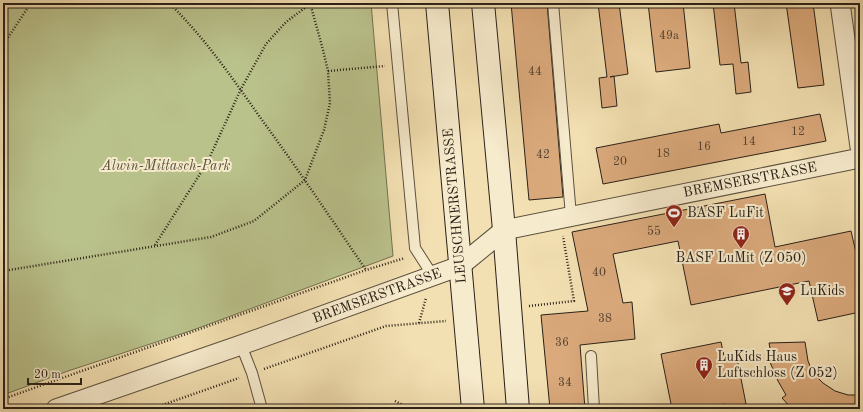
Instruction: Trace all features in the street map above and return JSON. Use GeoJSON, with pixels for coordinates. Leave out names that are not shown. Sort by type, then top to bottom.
{"type":"FeatureCollection","features":[{"type":"Feature","properties":{"kind":"street","name":"LEUSCHNERSTRASSE"},"geometry":{"type":"LineString","coordinates":[[438,3],[464,320],[473,409]]}},
{"type":"Feature","properties":{"kind":"street"},"geometry":{"type":"LineString","coordinates":[[483,3],[504,230],[518,409]]}},
{"type":"Feature","properties":{"kind":"street"},"geometry":{"type":"LineString","coordinates":[[840,3],[856,84],[860,147]]}},
{"type":"Feature","properties":{"kind":"street","name":"BREMSERSTRASSE"},"geometry":{"type":"LineString","coordinates":[[56,409],[242,345],[460,266],[504,230],[860,158]]}},
{"type":"Feature","properties":{"kind":"lane"},"geometry":{"type":"LineString","coordinates":[[392,3],[415,248],[433,276]]}},
{"type":"Feature","properties":{"kind":"lane"},"geometry":{"type":"LineString","coordinates":[[552,3],[565,217]]}},
{"type":"Feature","properties":{"kind":"lane"},"geometry":{"type":"LineString","coordinates":[[242,345],[262,409]]}},
{"type":"Feature","properties":{"kind":"lane"},"geometry":{"type":"LineString","coordinates":[[591,356],[594,409]]}},
{"type":"Feature","properties":{"kind":"path"},"geometry":{"type":"LineString","coordinates":[[3,45],[31,3]]}},
{"type":"Feature","properties":{"kind":"path"},"geometry":{"type":"LineString","coordinates":[[169,3],[207,44],[241,89],[366,270]]}},
{"type":"Feature","properties":{"kind":"path"},"geometry":{"type":"LineString","coordinates":[[3,271],[211,237],[254,220],[305,180],[324,130],[330,103],[328,71],[310,3],[286,22],[266,44],[241,89],[206,163],[154,246]]}},
{"type":"Feature","properties":{"kind":"path"},"geometry":{"type":"LineString","coordinates":[[328,71],[398,65]]}},
{"type":"Feature","properties":{"kind":"path"},"geometry":{"type":"LineString","coordinates":[[510,308],[574,301],[565,217]]}},
{"type":"Feature","properties":{"kind":"path"},"geometry":{"type":"LineString","coordinates":[[3,399],[366,270],[418,254]]}},
{"type":"Feature","properties":{"kind":"path"},"geometry":{"type":"LineString","coordinates":[[151,409],[386,326],[464,320]]}},
{"type":"Feature","properties":{"kind":"path"},"geometry":{"type":"LineString","coordinates":[[395,401],[411,409]]}},
{"type":"Feature","properties":{"kind":"green space","name":"Alwin-Mittasch-Park"},"geometry":{"type":"Polygon","coordinates":[[[3,3],[371,3],[393,256],[193,330],[68,371],[3,395],[3,3]]]}},
{"type":"Feature","properties":{"kind":"building"},"geometry":{"type":"Polygon","coordinates":[[[511,3],[547,3],[563,197],[529,200],[511,3]]]}},
{"type":"Feature","properties":{"kind":"building"},"geometry":{"type":"Polygon","coordinates":[[[598,3],[619,3],[628,74],[614,76],[617,106],[602,108],[599,78],[607,77],[598,3]]]}},
{"type":"Feature","properties":{"kind":"building"},"geometry":{"type":"Polygon","coordinates":[[[648,3],[683,3],[690,68],[656,72],[648,3]]]}},
{"type":"Feature","properties":{"kind":"building"},"geometry":{"type":"Polygon","coordinates":[[[713,3],[734,3],[741,63],[748,62],[751,92],[736,94],[733,64],[720,65],[713,3]]]}},
{"type":"Feature","properties":{"kind":"building"},"geometry":{"type":"Polygon","coordinates":[[[786,3],[813,3],[824,85],[798,88],[786,3]]]}},
{"type":"Feature","properties":{"kind":"building"},"geometry":{"type":"Polygon","coordinates":[[[820,114],[826,141],[603,184],[596,148],[719,124],[721,133],[820,114]]]}},
{"type":"Feature","properties":{"kind":"building"},"geometry":{"type":"Polygon","coordinates":[[[765,194],[775,247],[851,231],[860,270],[860,312],[818,321],[809,281],[691,305],[678,241],[613,254],[623,303],[632,302],[635,339],[580,345],[585,409],[550,409],[541,315],[588,311],[572,232],[765,194]]]}},
{"type":"Feature","properties":{"kind":"building","name":"LuKids Haus Luftschloss (Z 052)"},"geometry":{"type":"Polygon","coordinates":[[[721,342],[724,356],[736,353],[746,404],[725,408],[724,404],[698,409],[672,409],[661,354],[721,342]]]}},
{"type":"Feature","properties":{"kind":"building"},"geometry":{"type":"Polygon","coordinates":[[[805,342],[808,361],[813,373],[823,383],[835,391],[848,395],[860,395],[860,409],[792,409],[782,398],[786,395],[778,381],[767,355],[771,354],[769,343],[805,342]]]}},
{"type":"Feature","properties":{"kind":"place","name":"BASF LuFit"},"geometry":{"type":"Point","coordinates":[674,228]}},
{"type":"Feature","properties":{"kind":"place","name":"BASF LuMit (Z 050)"},"geometry":{"type":"Point","coordinates":[741,249]}},
{"type":"Feature","properties":{"kind":"place","name":"LuKids"},"geometry":{"type":"Point","coordinates":[787,306]}},
{"type":"Feature","properties":{"kind":"place","name":"LuKids Haus Luftschloss (Z 052)"},"geometry":{"type":"Point","coordinates":[704,380]}}]}
